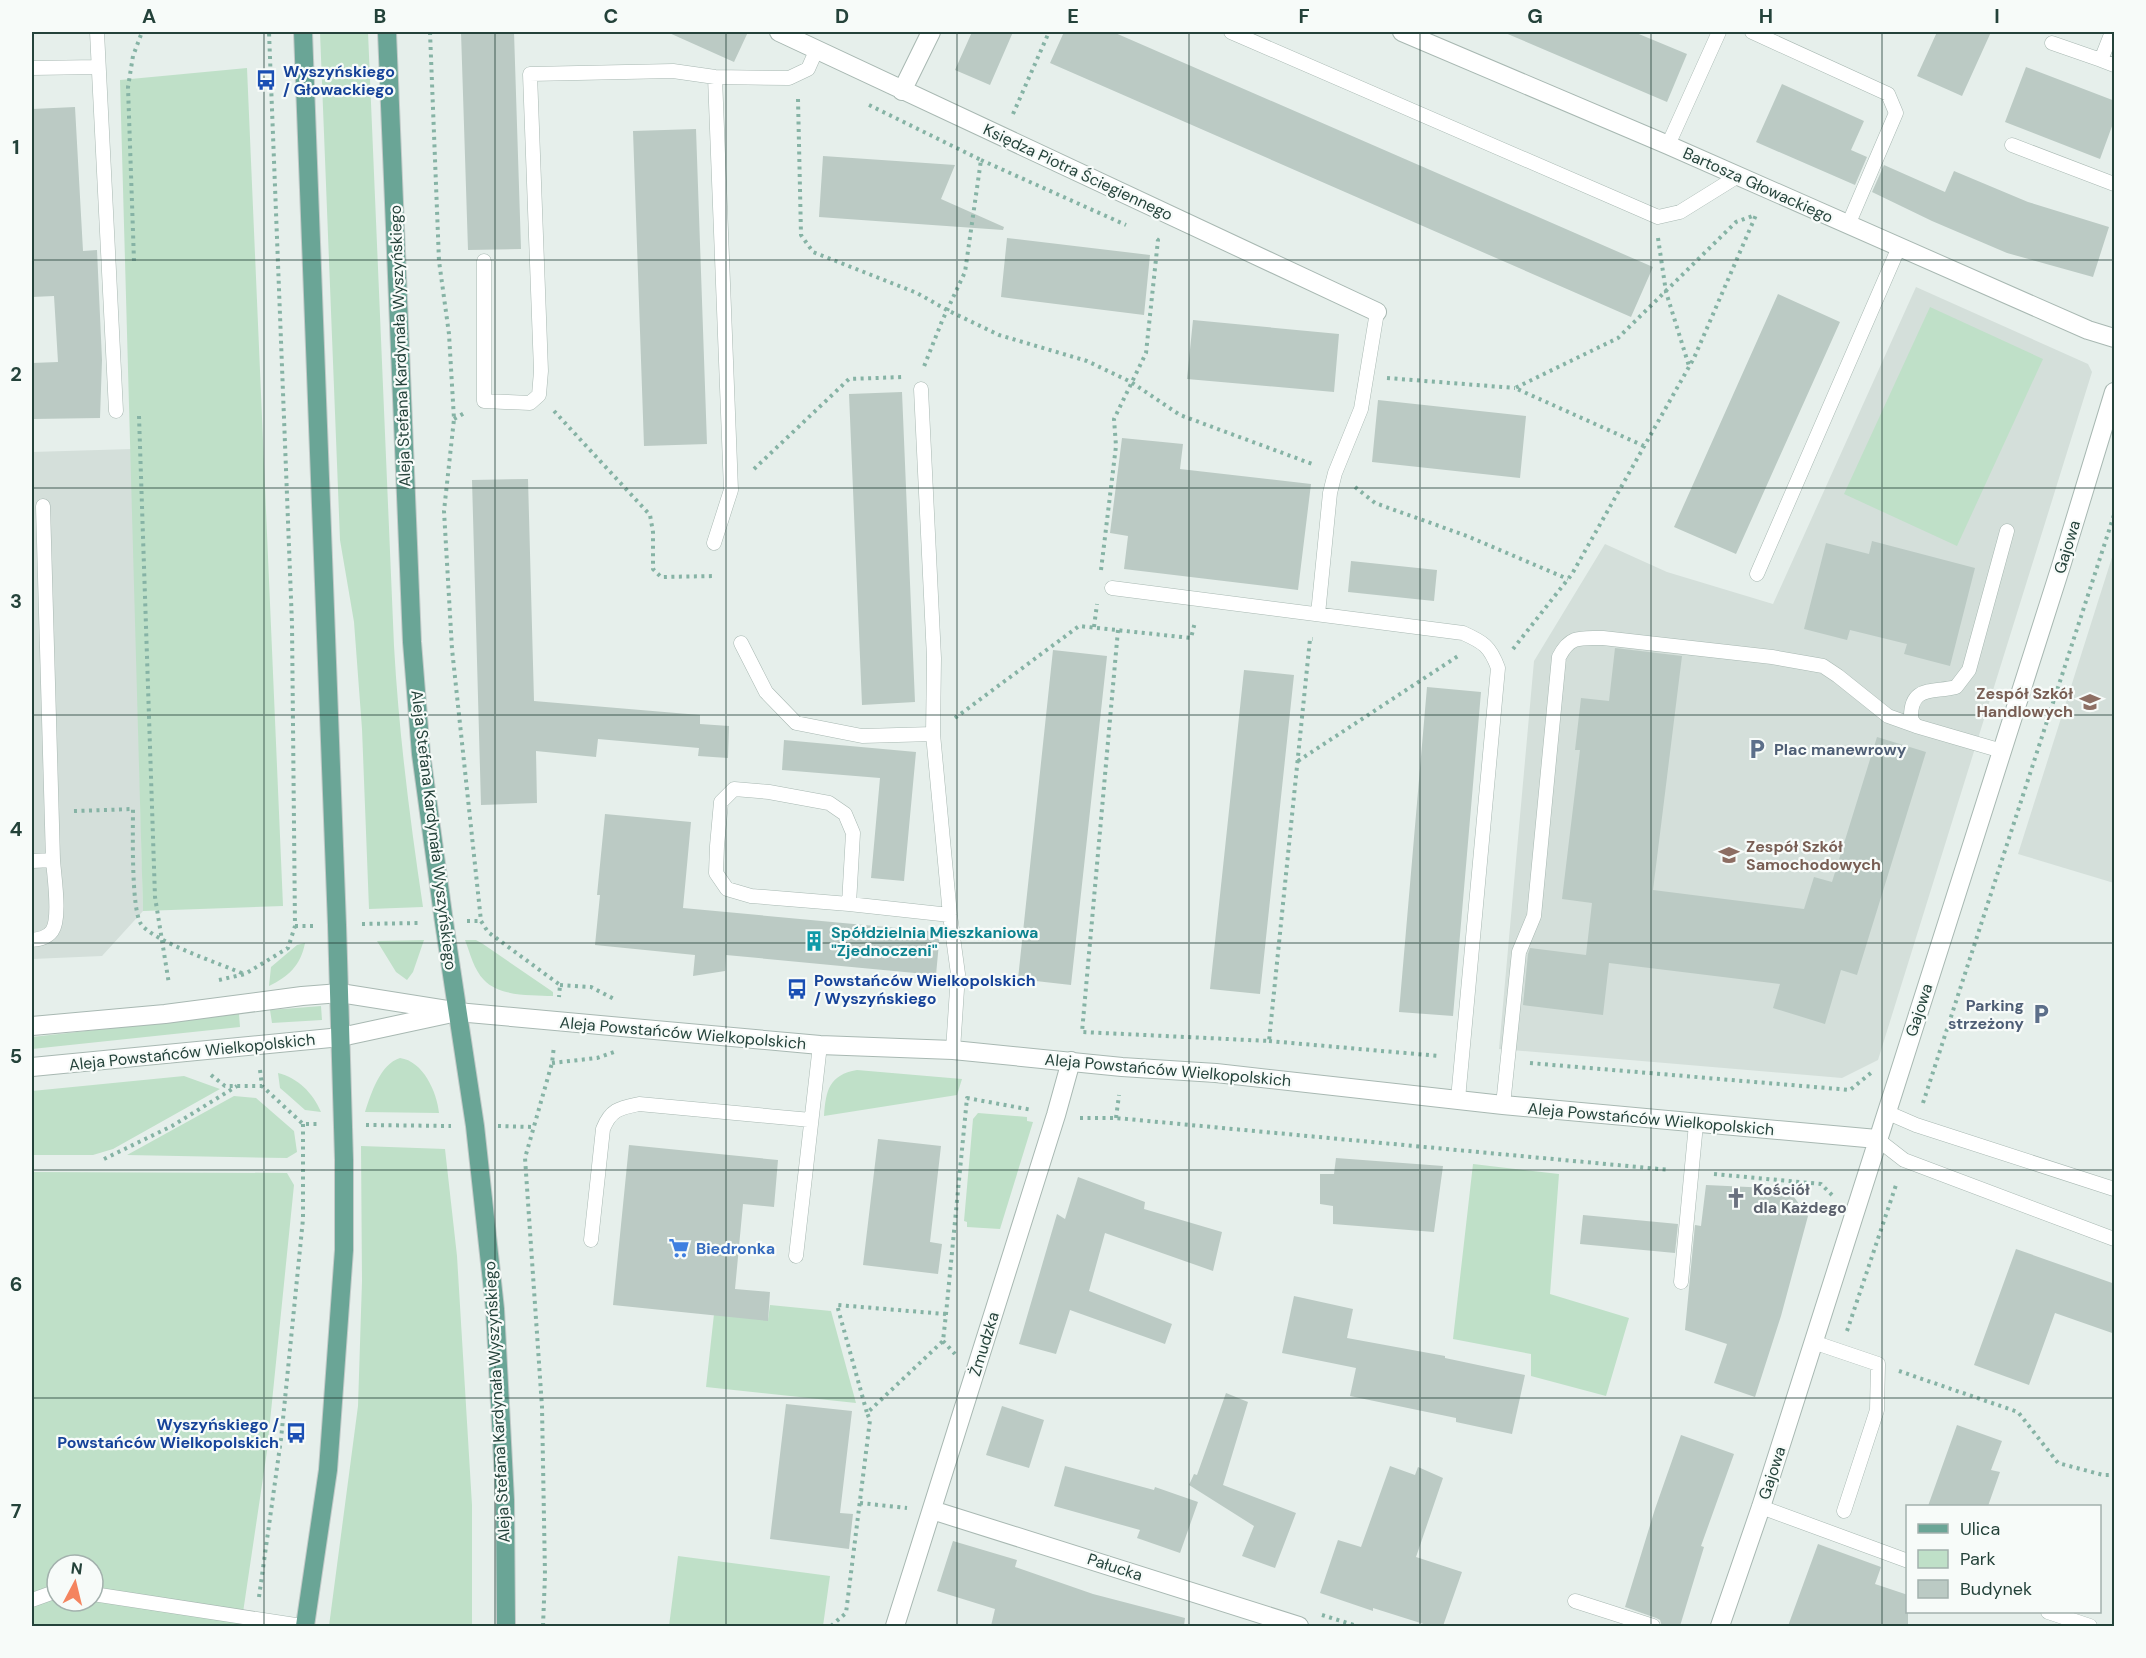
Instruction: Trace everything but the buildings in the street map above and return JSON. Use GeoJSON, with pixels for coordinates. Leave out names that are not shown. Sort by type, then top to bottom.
{"type":"FeatureCollection","features":[{"type":"Feature","properties":{"kind":"main road"},"geometry":{"type":"LineString","coordinates":[[303,32],[344,1125],[344,1251],[330,1450],[303,1626]]}},
{"type":"Feature","properties":{"kind":"main road","name":"Aleja Stefana Kardynała Wyszyńskiego"},"geometry":{"type":"LineString","coordinates":[[387,32],[412,642],[422,754],[444,922],[475,1126],[495,1309],[505,1500],[506,1626]]}},
{"type":"Feature","properties":{"kind":"street","name":"Księdza Piotra Ściegiennego"},"geometry":{"type":"LineString","coordinates":[[779,32],[1377,312]]}},
{"type":"Feature","properties":{"kind":"street"},"geometry":{"type":"LineString","coordinates":[[902,91],[931,32]]}},
{"type":"Feature","properties":{"kind":"street","name":"Bartosza Głowackiego"},"geometry":{"type":"LineString","coordinates":[[1402,32],[1668,145],[2088,330],[2115,338]]}},
{"type":"Feature","properties":{"kind":"street","name":"Gajowa"},"geometry":{"type":"LineString","coordinates":[[1720,1626],[1761,1507],[2115,392]]}},
{"type":"Feature","properties":{"kind":"street","name":"Aleja Powstańców Wielkopolskich"},"geometry":{"type":"LineString","coordinates":[[32,1026],[165,1014],[281,998],[340,993],[457,1012],[557,1022],[820,1045],[953,1050],[1122,1067],[1216,1073],[1503,1105],[1877,1139]]}},
{"type":"Feature","properties":{"kind":"street","name":"Aleja Powstańców Wielkopolskich"},"geometry":{"type":"LineString","coordinates":[[32,1067],[341,1037],[457,1012]]}},
{"type":"Feature","properties":{"kind":"street","name":"Żmudzka"},"geometry":{"type":"LineString","coordinates":[[895,1626],[1071,1061]]}},
{"type":"Feature","properties":{"kind":"street","name":"Pałucka"},"geometry":{"type":"LineString","coordinates":[[932,1510],[1299,1626]]}},
{"type":"Feature","properties":{"kind":"lane"},"geometry":{"type":"LineString","coordinates":[[97,32],[116,411]]}},
{"type":"Feature","properties":{"kind":"lane"},"geometry":{"type":"LineString","coordinates":[[1231,32],[1658,217],[1680,212],[1738,176]]}},
{"type":"Feature","properties":{"kind":"lane"},"geometry":{"type":"LineString","coordinates":[[1668,145],[1719,32]]}},
{"type":"Feature","properties":{"kind":"lane"},"geometry":{"type":"LineString","coordinates":[[1752,32],[1888,94],[1896,113],[1848,225]]}},
{"type":"Feature","properties":{"kind":"lane"},"geometry":{"type":"LineString","coordinates":[[2052,43],[2108,63],[2112,32]]}},
{"type":"Feature","properties":{"kind":"lane"},"geometry":{"type":"LineString","coordinates":[[484,261],[484,401],[530,403],[539,395],[541,371],[530,75],[673,72],[715,77],[789,78],[807,69],[816,51]]}},
{"type":"Feature","properties":{"kind":"lane"},"geometry":{"type":"LineString","coordinates":[[32,68],[98,67]]}},
{"type":"Feature","properties":{"kind":"lane"},"geometry":{"type":"LineString","coordinates":[[714,543],[731,490],[715,77]]}},
{"type":"Feature","properties":{"kind":"lane"},"geometry":{"type":"LineString","coordinates":[[2012,145],[2115,184]]}},
{"type":"Feature","properties":{"kind":"lane"},"geometry":{"type":"LineString","coordinates":[[1757,574],[1899,247]]}},
{"type":"Feature","properties":{"kind":"lane"},"geometry":{"type":"LineString","coordinates":[[1318,614],[1330,493],[1335,472],[1361,409],[1377,312]]}},
{"type":"Feature","properties":{"kind":"lane"},"geometry":{"type":"LineString","coordinates":[[920,383],[934,658],[933,735],[950,915],[958,974],[953,1050]]}},
{"type":"Feature","properties":{"kind":"lane"},"geometry":{"type":"LineString","coordinates":[[32,940],[43,938],[52,931],[56,920],[43,506]]}},
{"type":"Feature","properties":{"kind":"lane"},"geometry":{"type":"LineString","coordinates":[[1916,726],[1911,719],[1911,707],[1918,695],[1927,691],[1942,691],[1956,687],[1969,670],[2007,531]]}},
{"type":"Feature","properties":{"kind":"lane"},"geometry":{"type":"LineString","coordinates":[[1113,588],[1462,633],[1480,641],[1492,651],[1498,669],[1458,1099]]}},
{"type":"Feature","properties":{"kind":"lane"},"geometry":{"type":"LineString","coordinates":[[1503,1105],[1519,952],[1534,916],[1559,657],[1564,646],[1576,639],[1602,638],[1772,657],[1823,666],[1838,675],[1888,716],[2002,751]]}},
{"type":"Feature","properties":{"kind":"lane"},"geometry":{"type":"LineString","coordinates":[[741,643],[766,692],[796,723],[862,736],[933,735]]}},
{"type":"Feature","properties":{"kind":"lane"},"geometry":{"type":"LineString","coordinates":[[849,904],[853,833],[845,814],[829,803],[769,792],[734,789],[721,802],[716,873],[727,889],[751,896],[950,915]]}},
{"type":"Feature","properties":{"kind":"lane"},"geometry":{"type":"LineString","coordinates":[[32,861],[53,860]]}},
{"type":"Feature","properties":{"kind":"lane"},"geometry":{"type":"LineString","coordinates":[[796,1256],[820,1045]]}},
{"type":"Feature","properties":{"kind":"lane"},"geometry":{"type":"LineString","coordinates":[[591,1240],[603,1128],[608,1116],[621,1107],[639,1104],[811,1120]]}},
{"type":"Feature","properties":{"kind":"lane"},"geometry":{"type":"LineString","coordinates":[[1886,1112],[1916,1125],[2115,1189]]}},
{"type":"Feature","properties":{"kind":"lane"},"geometry":{"type":"LineString","coordinates":[[1681,1282],[1696,1124]]}},
{"type":"Feature","properties":{"kind":"lane"},"geometry":{"type":"LineString","coordinates":[[1877,1139],[1904,1160],[2115,1239]]}},
{"type":"Feature","properties":{"kind":"lane"},"geometry":{"type":"LineString","coordinates":[[1813,1342],[1878,1364],[1877,1410],[1844,1511]]}},
{"type":"Feature","properties":{"kind":"lane"},"geometry":{"type":"LineString","coordinates":[[1761,1507],[1906,1560]]}},
{"type":"Feature","properties":{"kind":"lane"},"geometry":{"type":"LineString","coordinates":[[105,1596],[303,1626]]}},
{"type":"Feature","properties":{"kind":"lane"},"geometry":{"type":"LineString","coordinates":[[1575,1601],[1653,1626]]}},
{"type":"Feature","properties":{"kind":"lane"},"geometry":{"type":"LineString","coordinates":[[2054,1613],[2090,1626]]}},
{"type":"Feature","properties":{"kind":"path"},"geometry":{"type":"LineString","coordinates":[[134,266],[128,87],[133,56],[142,32]]}},
{"type":"Feature","properties":{"kind":"path"},"geometry":{"type":"LineString","coordinates":[[52,812],[133,809],[135,906],[141,924],[163,940],[245,974],[288,948],[295,926],[292,624],[269,32]]}},
{"type":"Feature","properties":{"kind":"path"},"geometry":{"type":"LineString","coordinates":[[430,32],[439,261],[449,334],[454,419],[444,511],[452,648],[482,921],[488,932],[560,985],[552,1063],[525,1158],[542,1407],[545,1575],[543,1626]]}},
{"type":"Feature","properties":{"kind":"path"},"geometry":{"type":"LineString","coordinates":[[1003,136],[1049,32]]}},
{"type":"Feature","properties":{"kind":"path"},"geometry":{"type":"LineString","coordinates":[[789,78],[798,83],[801,235],[813,252],[917,293],[999,335],[1086,362],[1131,382],[1180,414],[1335,472],[1375,503],[1467,536],[1568,579]]}},
{"type":"Feature","properties":{"kind":"path"},"geometry":{"type":"LineString","coordinates":[[862,102],[981,160],[1127,226]]}},
{"type":"Feature","properties":{"kind":"path"},"geometry":{"type":"LineString","coordinates":[[920,383],[947,310],[965,272],[981,160]]}},
{"type":"Feature","properties":{"kind":"path"},"geometry":{"type":"LineString","coordinates":[[1498,669],[1568,579],[1644,446],[1689,366],[1756,214],[1736,222],[1618,338],[1515,388]]}},
{"type":"Feature","properties":{"kind":"path"},"geometry":{"type":"LineString","coordinates":[[1658,217],[1658,238],[1666,292],[1689,366]]}},
{"type":"Feature","properties":{"kind":"path"},"geometry":{"type":"LineString","coordinates":[[1101,571],[1116,446],[1114,419],[1146,354],[1158,240],[1148,235]]}},
{"type":"Feature","properties":{"kind":"path"},"geometry":{"type":"LineString","coordinates":[[1366,376],[1515,388],[1644,446]]}},
{"type":"Feature","properties":{"kind":"path"},"geometry":{"type":"LineString","coordinates":[[731,490],[849,379],[908,377]]}},
{"type":"Feature","properties":{"kind":"path"},"geometry":{"type":"LineString","coordinates":[[539,395],[650,515],[653,532],[653,569],[661,577],[716,576]]}},
{"type":"Feature","properties":{"kind":"path"},"geometry":{"type":"LineString","coordinates":[[139,409],[155,897],[169,984]]}},
{"type":"Feature","properties":{"kind":"path"},"geometry":{"type":"LineString","coordinates":[[1916,1125],[2115,515]]}},
{"type":"Feature","properties":{"kind":"path"},"geometry":{"type":"LineString","coordinates":[[1094,627],[1098,593]]}},
{"type":"Feature","properties":{"kind":"path"},"geometry":{"type":"LineString","coordinates":[[933,735],[1079,626],[1191,638],[1200,599]]}},
{"type":"Feature","properties":{"kind":"path"},"geometry":{"type":"LineString","coordinates":[[1118,630],[1082,1032],[1269,1041],[1463,1058]]}},
{"type":"Feature","properties":{"kind":"path"},"geometry":{"type":"LineString","coordinates":[[1269,1041],[1310,639],[1322,640]]}},
{"type":"Feature","properties":{"kind":"path"},"geometry":{"type":"LineString","coordinates":[[1298,761],[1459,656],[1448,654]]}},
{"type":"Feature","properties":{"kind":"path"},"geometry":{"type":"LineString","coordinates":[[295,926],[482,921]]}},
{"type":"Feature","properties":{"kind":"path"},"geometry":{"type":"LineString","coordinates":[[1508,1061],[1850,1090],[1879,1067]]}},
{"type":"Feature","properties":{"kind":"path"},"geometry":{"type":"LineString","coordinates":[[104,1160],[172,1126],[237,1086],[262,1086]]}},
{"type":"Feature","properties":{"kind":"path"},"geometry":{"type":"LineString","coordinates":[[1116,1118],[1119,1095]]}},
{"type":"Feature","properties":{"kind":"path"},"geometry":{"type":"LineString","coordinates":[[867,1413],[943,1341],[967,1098],[1035,1110]]}},
{"type":"Feature","properties":{"kind":"path"},"geometry":{"type":"LineString","coordinates":[[1075,1118],[1116,1118],[1821,1184],[1840,1203]]}},
{"type":"Feature","properties":{"kind":"path"},"geometry":{"type":"LineString","coordinates":[[256,1619],[281,1439],[303,1219],[303,1124],[533,1127]]}},
{"type":"Feature","properties":{"kind":"path"},"geometry":{"type":"LineString","coordinates":[[1840,1350],[1904,1160]]}},
{"type":"Feature","properties":{"kind":"path"},"geometry":{"type":"LineString","coordinates":[[831,1626],[846,1613],[870,1420],[837,1305],[946,1314]]}},
{"type":"Feature","properties":{"kind":"path"},"geometry":{"type":"LineString","coordinates":[[1878,1364],[2018,1412],[2058,1463],[2103,1475],[2115,1475]]}},
{"type":"Feature","properties":{"kind":"path"},"geometry":{"type":"LineString","coordinates":[[860,1503],[932,1510]]}},
{"type":"Feature","properties":{"kind":"shaded area","name":"Zespół Szkół Samochodowych"},"geometry":{"type":"Polygon","coordinates":[[[1916,287],[2088,364],[2092,372],[1878,1060],[1842,1078],[1499,1049],[1534,661],[1605,544],[1667,572],[1773,604],[1916,287]]]}},
{"type":"Feature","properties":{"kind":"shaded area"},"geometry":{"type":"Polygon","coordinates":[[[132,449],[143,911],[102,956],[32,959],[32,452],[132,449]]]}},
{"type":"Feature","properties":{"kind":"shaded area","name":"Zespół Szkół Handlowych"},"geometry":{"type":"Polygon","coordinates":[[[2114,551],[2114,883],[2018,854],[2114,551]]]}},
{"type":"Feature","properties":{"kind":"green space"},"geometry":{"type":"Polygon","coordinates":[[[320,32],[368,32],[394,646],[406,777],[423,907],[369,909],[362,729],[354,622],[340,540],[320,32]]]}},
{"type":"Feature","properties":{"kind":"green space"},"geometry":{"type":"Polygon","coordinates":[[[247,68],[283,906],[143,911],[120,80],[247,68]]]}},
{"type":"Feature","properties":{"kind":"green space"},"geometry":{"type":"Polygon","coordinates":[[[1930,307],[2043,359],[1957,546],[1844,494],[1930,307]]]}},
{"type":"Feature","properties":{"kind":"green space"},"geometry":{"type":"Polygon","coordinates":[[[424,940],[413,972],[407,980],[396,972],[377,941],[424,940]]]}},
{"type":"Feature","properties":{"kind":"green space"},"geometry":{"type":"Polygon","coordinates":[[[465,940],[476,940],[483,944],[553,992],[553,996],[517,994],[491,986],[478,971],[465,940]]]}},
{"type":"Feature","properties":{"kind":"green space"},"geometry":{"type":"Polygon","coordinates":[[[305,943],[293,969],[282,979],[269,986],[271,967],[297,945],[305,943]]]}},
{"type":"Feature","properties":{"kind":"green space"},"geometry":{"type":"Polygon","coordinates":[[[321,1006],[322,1020],[272,1023],[270,1010],[321,1006]]]}},
{"type":"Feature","properties":{"kind":"green space"},"geometry":{"type":"Polygon","coordinates":[[[239,1014],[240,1027],[32,1049],[32,1037],[239,1014]]]}},
{"type":"Feature","properties":{"kind":"green space"},"geometry":{"type":"Polygon","coordinates":[[[400,1058],[408,1060],[422,1071],[432,1087],[439,1113],[365,1112],[373,1089],[382,1073],[393,1061],[400,1058]]]}},
{"type":"Feature","properties":{"kind":"green space"},"geometry":{"type":"Polygon","coordinates":[[[857,1070],[962,1079],[957,1095],[824,1116],[831,1085],[840,1076],[857,1070]]]}},
{"type":"Feature","properties":{"kind":"green space"},"geometry":{"type":"Polygon","coordinates":[[[278,1073],[304,1087],[321,1112],[305,1110],[280,1088],[278,1073]]]}},
{"type":"Feature","properties":{"kind":"green space"},"geometry":{"type":"Polygon","coordinates":[[[184,1076],[220,1089],[113,1149],[93,1155],[32,1155],[32,1091],[184,1076]]]}},
{"type":"Feature","properties":{"kind":"green space"},"geometry":{"type":"Polygon","coordinates":[[[234,1096],[256,1098],[294,1131],[297,1152],[287,1158],[127,1155],[234,1096]]]}},
{"type":"Feature","properties":{"kind":"green space"},"geometry":{"type":"Polygon","coordinates":[[[978,1113],[1027,1117],[1027,1121],[1033,1122],[1000,1229],[967,1227],[967,1222],[964,1221],[973,1119],[978,1113]]]}},
{"type":"Feature","properties":{"kind":"green space"},"geometry":{"type":"Polygon","coordinates":[[[361,1146],[445,1149],[457,1256],[472,1505],[472,1626],[329,1626],[358,1406],[362,1281],[361,1146]]]}},
{"type":"Feature","properties":{"kind":"green space"},"geometry":{"type":"Polygon","coordinates":[[[1473,1164],[1559,1174],[1550,1294],[1629,1318],[1606,1396],[1531,1376],[1531,1354],[1453,1339],[1473,1164]]]}},
{"type":"Feature","properties":{"kind":"green space"},"geometry":{"type":"Polygon","coordinates":[[[32,1172],[287,1173],[294,1185],[267,1451],[241,1626],[32,1626],[32,1172]]]}},
{"type":"Feature","properties":{"kind":"green space"},"geometry":{"type":"Polygon","coordinates":[[[770,1305],[831,1311],[856,1403],[706,1387],[714,1314],[768,1320],[770,1305]]]}},
{"type":"Feature","properties":{"kind":"green space"},"geometry":{"type":"Polygon","coordinates":[[[678,1556],[830,1576],[823,1626],[669,1626],[678,1556]]]}},
{"type":"Feature","properties":{"kind":"place","name":"Wyszyńskiego / Głowackiego"},"geometry":{"type":"Point","coordinates":[266,80]}},
{"type":"Feature","properties":{"kind":"place","name":"Zespół Szkół Handlowych"},"geometry":{"type":"Point","coordinates":[2090,702]}},
{"type":"Feature","properties":{"kind":"place","name":"Plac manewrowy"},"geometry":{"type":"Point","coordinates":[1757,749]}},
{"type":"Feature","properties":{"kind":"place","name":"Zespół Szkół Samochodowych"},"geometry":{"type":"Point","coordinates":[1729,855]}},
{"type":"Feature","properties":{"kind":"place","name":"Spółdzielnia Mieszkaniowa \"Zjednoczeni\""},"geometry":{"type":"Point","coordinates":[814,941]}},
{"type":"Feature","properties":{"kind":"place","name":"Powstańców Wielkopolskich / Wyszyńskiego"},"geometry":{"type":"Point","coordinates":[797,989]}},
{"type":"Feature","properties":{"kind":"place","name":"Parking strzeżony"},"geometry":{"type":"Point","coordinates":[2041,1014]}},
{"type":"Feature","properties":{"kind":"place","name":"Kościół dla Każdego"},"geometry":{"type":"Point","coordinates":[1736,1198]}},
{"type":"Feature","properties":{"kind":"place","name":"Biedronka"},"geometry":{"type":"Point","coordinates":[679,1248]}},
{"type":"Feature","properties":{"kind":"place","name":"Wyszyńskiego / Powstańców Wielkopolskich"},"geometry":{"type":"Point","coordinates":[296,1433]}}]}
